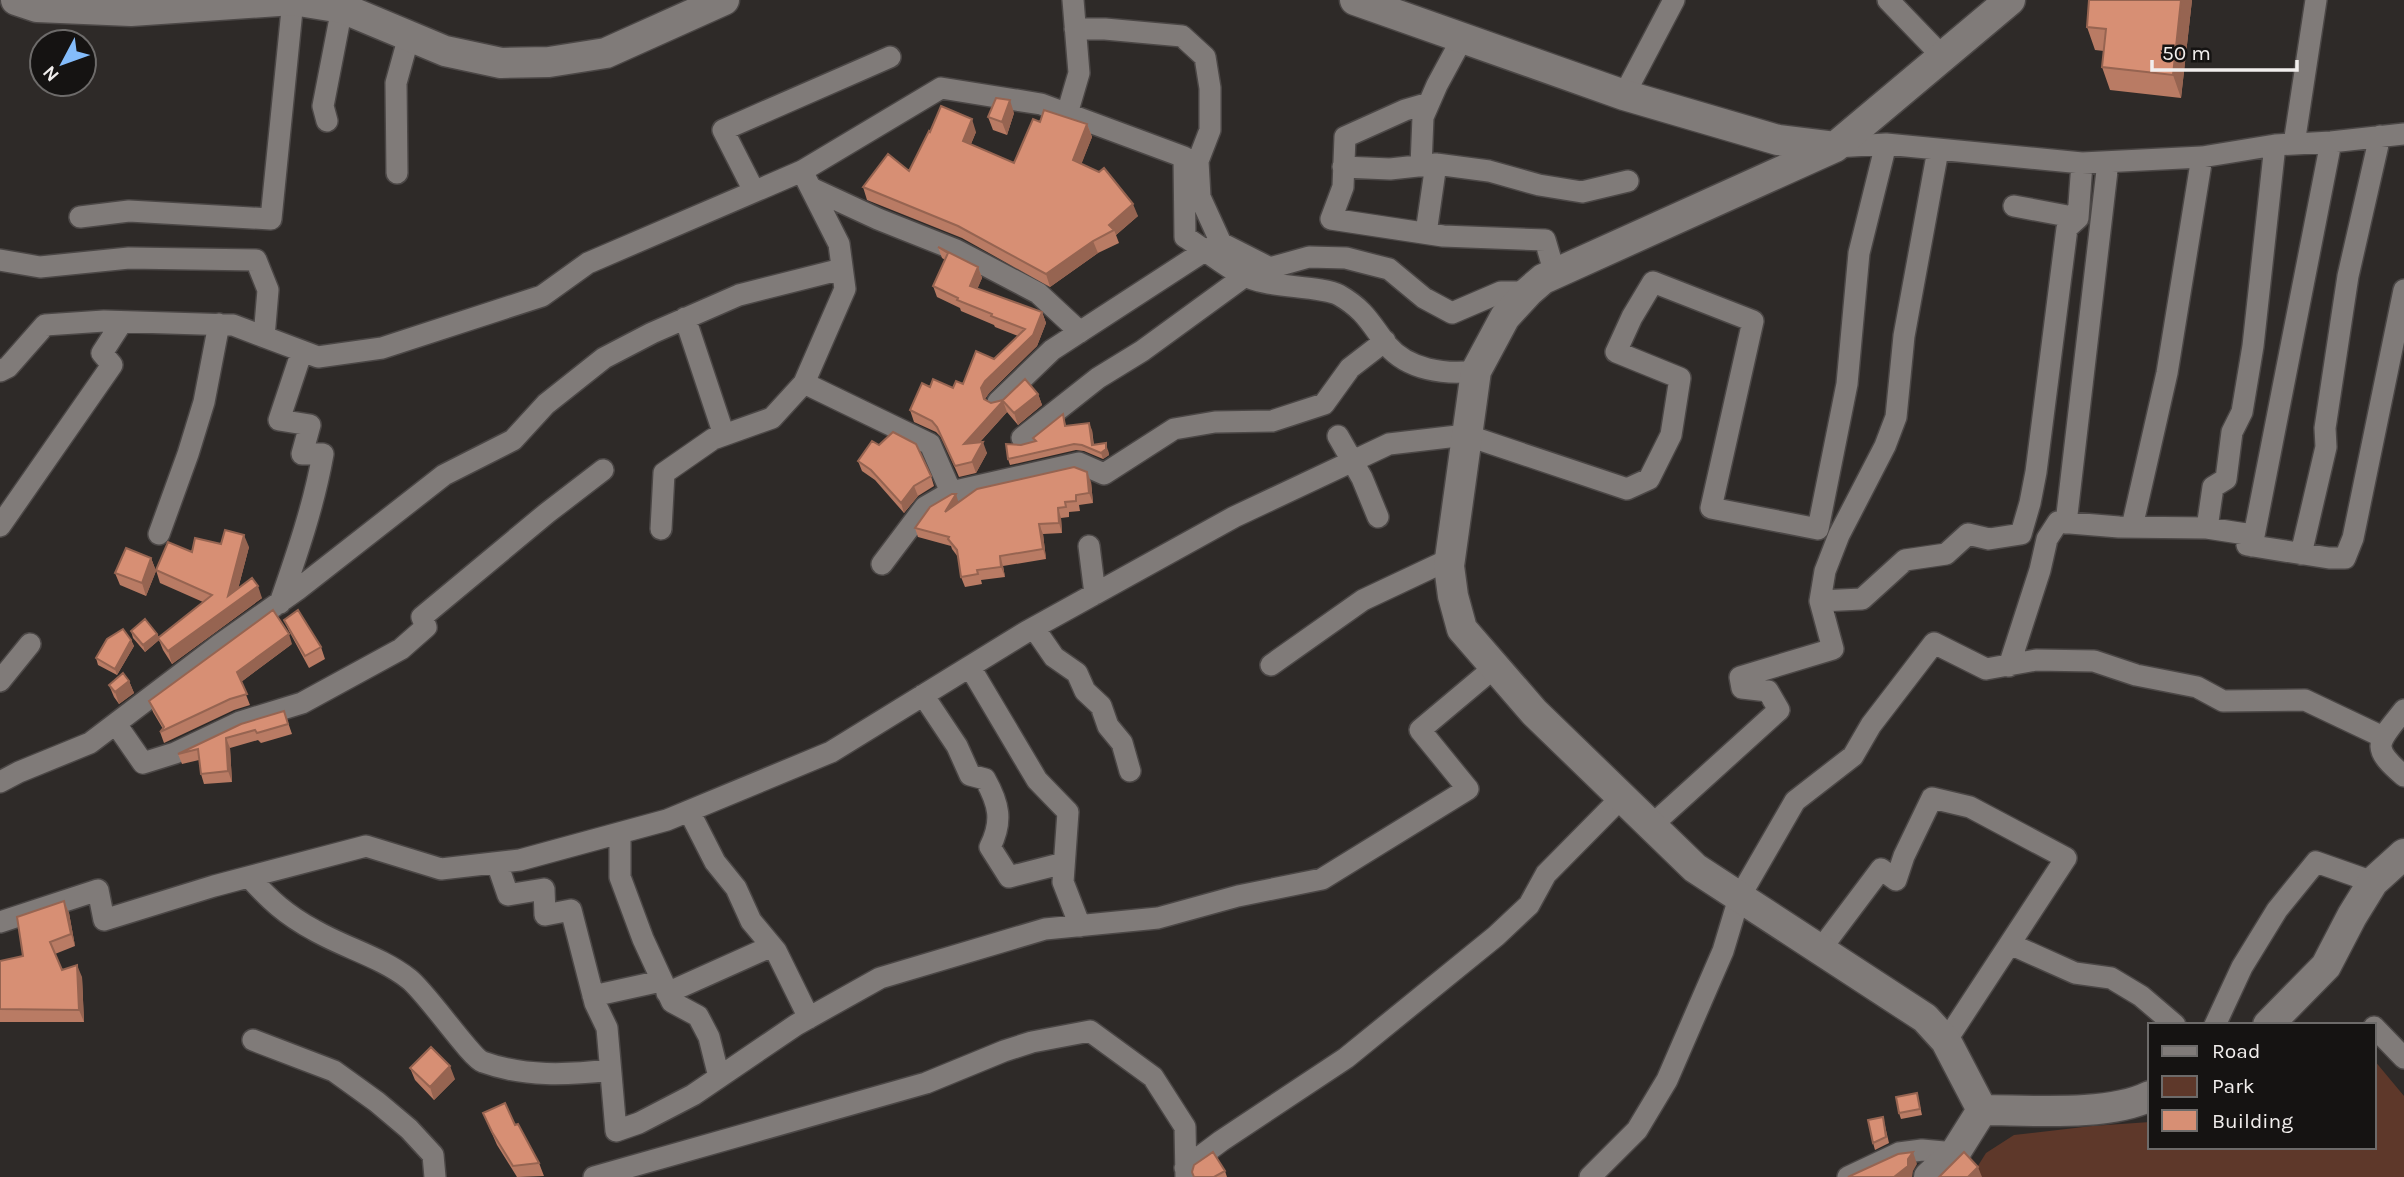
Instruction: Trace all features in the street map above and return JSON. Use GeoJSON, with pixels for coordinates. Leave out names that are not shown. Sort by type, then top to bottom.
{"type":"FeatureCollection","features":[{"type":"Feature","properties":{"kind":"street"},"geometry":{"type":"LineString","coordinates":[[16,0],[37,7],[131,11],[293,0],[342,8],[445,51],[501,63],[549,62],[606,53],[724,0]]}},
{"type":"Feature","properties":{"kind":"street"},"geometry":{"type":"LineString","coordinates":[[80,217],[129,211],[271,219],[293,0]]}},
{"type":"Feature","properties":{"kind":"street"},"geometry":{"type":"LineString","coordinates":[[1067,114],[1079,73],[1073,0]]}},
{"type":"Feature","properties":{"kind":"street"},"geometry":{"type":"LineString","coordinates":[[1355,0],[1624,95],[1778,140],[1835,147],[1886,144],[2082,163],[2202,157],[2285,144],[2404,134]]}},
{"type":"Feature","properties":{"kind":"street"},"geometry":{"type":"LineString","coordinates":[[1624,95],[1674,0]]}},
{"type":"Feature","properties":{"kind":"street"},"geometry":{"type":"LineString","coordinates":[[1888,0],[1942,57]]}},
{"type":"Feature","properties":{"kind":"street"},"geometry":{"type":"LineString","coordinates":[[1982,1110],[1946,1041],[1926,1018],[1695,868],[1534,712],[1462,629],[1453,596],[1450,559],[1476,371],[1506,317],[1528,292],[1543,279],[1835,147],[2010,0]]}},
{"type":"Feature","properties":{"kind":"street"},"geometry":{"type":"LineString","coordinates":[[2207,528],[2213,487],[2227,479],[2232,432],[2242,412],[2285,144],[2316,0]]}},
{"type":"Feature","properties":{"kind":"street"},"geometry":{"type":"LineString","coordinates":[[327,121],[323,106],[342,8]]}},
{"type":"Feature","properties":{"kind":"street"},"geometry":{"type":"LineString","coordinates":[[1075,29],[1182,36],[1205,57],[1210,88],[1210,130],[1198,161],[1200,197],[1213,246],[1245,276],[1260,282],[1336,293],[1367,315],[1389,348],[1420,369],[1461,373],[1476,371]]}},
{"type":"Feature","properties":{"kind":"street"},"geometry":{"type":"LineString","coordinates":[[397,173],[396,83],[409,36]]}},
{"type":"Feature","properties":{"kind":"street"},"geometry":{"type":"LineString","coordinates":[[1426,233],[1428,165],[1423,117],[1463,37]]}},
{"type":"Feature","properties":{"kind":"street"},"geometry":{"type":"LineString","coordinates":[[754,191],[723,130],[890,57]]}},
{"type":"Feature","properties":{"kind":"street"},"geometry":{"type":"LineString","coordinates":[[0,371],[8,367],[45,325],[122,321],[233,325],[318,357],[382,348],[542,296],[588,263],[754,191],[806,180],[941,88],[1041,104],[1184,157],[1185,237],[1270,268],[1309,257],[1346,258],[1389,269],[1424,298],[1452,313],[1501,292],[1528,292]]}},
{"type":"Feature","properties":{"kind":"street"},"geometry":{"type":"LineString","coordinates":[[1429,103],[1405,110],[1345,137],[1343,187],[1331,219],[1466,237],[1545,240],[1555,274]]}},
{"type":"Feature","properties":{"kind":"street"},"geometry":{"type":"LineString","coordinates":[[2301,554],[2326,447],[2325,428],[2348,276],[2379,136]]}},
{"type":"Feature","properties":{"kind":"street"},"geometry":{"type":"LineString","coordinates":[[2252,546],[2331,142]]}},
{"type":"Feature","properties":{"kind":"street"},"geometry":{"type":"LineString","coordinates":[[0,922],[98,890],[104,920],[366,846],[441,869],[520,860],[667,820],[831,752],[1034,628],[1234,517],[1389,444],[1466,435],[1628,489],[1648,479],[1671,435],[1680,378],[1616,352],[1632,317],[1653,282],[1753,321],[1711,508],[1818,529],[1847,384],[1859,253],[1886,144]]}},
{"type":"Feature","properties":{"kind":"street"},"geometry":{"type":"LineString","coordinates":[[1651,826],[1779,710],[1768,691],[1742,688],[1740,677],[1833,649],[1820,601],[1825,570],[1839,535],[1869,481],[1896,417],[1904,336],[1938,150]]}},
{"type":"Feature","properties":{"kind":"street"},"geometry":{"type":"LineString","coordinates":[[2132,527],[2167,373],[2202,157]]}},
{"type":"Feature","properties":{"kind":"street"},"geometry":{"type":"LineString","coordinates":[[2066,523],[2108,162]]}},
{"type":"Feature","properties":{"kind":"street"},"geometry":{"type":"LineString","coordinates":[[1820,601],[1862,598],[1905,561],[1946,554],[1968,534],[1989,539],[2021,534],[2031,503],[2036,472],[2067,228],[2078,218],[2082,163]]}},
{"type":"Feature","properties":{"kind":"street"},"geometry":{"type":"LineString","coordinates":[[1343,167],[1390,169],[1428,165],[1489,172],[1539,185],[1582,191],[1628,181]]}},
{"type":"Feature","properties":{"kind":"street"},"geometry":{"type":"LineString","coordinates":[[661,529],[664,473],[713,439],[772,418],[804,383],[845,289],[839,244],[806,180]]}},
{"type":"Feature","properties":{"kind":"street"},"geometry":{"type":"LineString","coordinates":[[806,180],[878,219],[956,250],[1038,293],[1080,332]]}},
{"type":"Feature","properties":{"kind":"street"},"geometry":{"type":"LineString","coordinates":[[2014,206],[2078,218]]}},
{"type":"Feature","properties":{"kind":"street"},"geometry":{"type":"LineString","coordinates":[[998,402],[1052,350],[1213,246]]}},
{"type":"Feature","properties":{"kind":"street"},"geometry":{"type":"LineString","coordinates":[[0,260],[40,267],[129,258],[256,260],[268,290],[264,337]]}},
{"type":"Feature","properties":{"kind":"street"},"geometry":{"type":"LineString","coordinates":[[0,782],[90,743],[219,645],[280,603],[444,475],[513,440],[546,404],[604,358],[739,295],[842,269]]}},
{"type":"Feature","properties":{"kind":"street"},"geometry":{"type":"LineString","coordinates":[[1022,438],[1098,378],[1142,351],[1245,276]]}},
{"type":"Feature","properties":{"kind":"street"},"geometry":{"type":"LineString","coordinates":[[2009,666],[2040,570],[2047,539],[2058,522],[2207,528],[2246,534],[2247,545],[2329,558],[2345,558],[2353,538],[2404,290]]}},
{"type":"Feature","properties":{"kind":"street"},"geometry":{"type":"LineString","coordinates":[[685,318],[724,435]]}},
{"type":"Feature","properties":{"kind":"street"},"geometry":{"type":"LineString","coordinates":[[0,526],[112,365],[102,354],[122,321]]}},
{"type":"Feature","properties":{"kind":"street"},"geometry":{"type":"LineString","coordinates":[[159,534],[200,415],[219,324]]}},
{"type":"Feature","properties":{"kind":"street"},"geometry":{"type":"LineString","coordinates":[[882,564],[925,507],[951,492],[1079,463],[1104,474],[1174,429],[1215,422],[1272,421],[1324,404],[1350,368],[1385,341]]}},
{"type":"Feature","properties":{"kind":"street"},"geometry":{"type":"LineString","coordinates":[[280,603],[299,549],[323,454],[302,454],[310,425],[279,420],[302,351]]}},
{"type":"Feature","properties":{"kind":"street"},"geometry":{"type":"LineString","coordinates":[[804,383],[930,444],[951,492]]}},
{"type":"Feature","properties":{"kind":"street"},"geometry":{"type":"LineString","coordinates":[[1338,436],[1378,517]]}},
{"type":"Feature","properties":{"kind":"street"},"geometry":{"type":"LineString","coordinates":[[116,724],[143,764],[240,722],[312,698],[401,649],[426,627],[422,617],[603,470]]}},
{"type":"Feature","properties":{"kind":"street"},"geometry":{"type":"LineString","coordinates":[[1089,546],[1096,594]]}},
{"type":"Feature","properties":{"kind":"street"},"geometry":{"type":"LineString","coordinates":[[1271,664],[1363,600],[1450,559]]}},
{"type":"Feature","properties":{"kind":"street"},"geometry":{"type":"LineString","coordinates":[[1034,628],[1054,657],[1077,673],[1085,691],[1101,706],[1108,726],[1122,743],[1130,771]]}},
{"type":"Feature","properties":{"kind":"street"},"geometry":{"type":"LineString","coordinates":[[1590,1177],[1614,1168],[1667,1080],[1723,951],[1739,898],[1795,801],[1853,756],[1871,725],[1934,643],[1986,669],[2036,660],[2094,661],[2136,675],[2197,687],[2224,701],[2305,700],[2383,737]]}},
{"type":"Feature","properties":{"kind":"street"},"geometry":{"type":"LineString","coordinates":[[0,681],[30,644]]}},
{"type":"Feature","properties":{"kind":"street"},"geometry":{"type":"LineString","coordinates":[[970,667],[1037,780],[1068,812],[1063,882],[1080,926]]}},
{"type":"Feature","properties":{"kind":"street"},"geometry":{"type":"LineString","coordinates":[[497,863],[508,895],[544,889],[545,915],[571,910],[593,996],[607,1028],[616,1131],[639,1123],[671,1106],[810,1018],[880,978],[1045,929],[1157,918],[1238,896],[1322,879],[1468,789],[1420,730],[1495,667]]}},
{"type":"Feature","properties":{"kind":"street"},"geometry":{"type":"LineString","coordinates":[[923,695],[957,746],[970,775],[985,779],[996,800],[997,832],[990,847],[1009,877],[1064,863]]}},
{"type":"Feature","properties":{"kind":"street"},"geometry":{"type":"LineString","coordinates":[[2403,713],[2383,737],[2381,748],[2384,759],[2404,776]]}},
{"type":"Feature","properties":{"kind":"street"},"geometry":{"type":"LineString","coordinates":[[1185,1172],[1221,1140],[1346,1058],[1496,936],[1529,905],[1546,874],[1622,797]]}},
{"type":"Feature","properties":{"kind":"street"},"geometry":{"type":"LineString","coordinates":[[1820,950],[1881,869],[1896,880],[1931,798],[1970,807],[2066,858],[1946,1041]]}},
{"type":"Feature","properties":{"kind":"street"},"geometry":{"type":"LineString","coordinates":[[689,811],[715,862],[736,888],[751,921],[772,946],[810,1018]]}},
{"type":"Feature","properties":{"kind":"street"},"geometry":{"type":"LineString","coordinates":[[620,833],[620,877],[664,987],[671,1002],[698,1016],[709,1037],[719,1077]]}},
{"type":"Feature","properties":{"kind":"street"},"geometry":{"type":"LineString","coordinates":[[2280,1023],[2326,966],[2373,882],[2404,853]]}},
{"type":"Feature","properties":{"kind":"street"},"geometry":{"type":"LineString","coordinates":[[2217,1023],[2242,967],[2277,910],[2316,862],[2373,882]]}},
{"type":"Feature","properties":{"kind":"street"},"geometry":{"type":"LineString","coordinates":[[249,877],[276,906],[316,932],[358,950],[410,979],[480,1062],[531,1073],[575,1074],[610,1070]]}},
{"type":"Feature","properties":{"kind":"street"},"geometry":{"type":"LineString","coordinates":[[2010,944],[2075,973],[2111,978],[2141,996],[2173,1023]]}},
{"type":"Feature","properties":{"kind":"street"},"geometry":{"type":"LineString","coordinates":[[593,996],[664,987],[772,946]]}},
{"type":"Feature","properties":{"kind":"street"},"geometry":{"type":"LineString","coordinates":[[2376,1029],[2404,1058]]}},
{"type":"Feature","properties":{"kind":"street"},"geometry":{"type":"LineString","coordinates":[[594,1177],[926,1083],[1032,1042],[1090,1031],[1153,1077],[1185,1127],[1185,1172]]}},
{"type":"Feature","properties":{"kind":"street"},"geometry":{"type":"LineString","coordinates":[[253,1040],[334,1071],[377,1102],[409,1129],[433,1155],[435,1177]]}},
{"type":"Feature","properties":{"kind":"street"},"geometry":{"type":"LineString","coordinates":[[1982,1110],[2082,1111],[2139,1102],[2148,1097]]}},
{"type":"Feature","properties":{"kind":"street"},"geometry":{"type":"LineString","coordinates":[[1929,1177],[1955,1153],[1982,1110]]}},
{"type":"Feature","properties":{"kind":"street"},"geometry":{"type":"LineString","coordinates":[[1848,1177],[1899,1153],[1922,1150],[1955,1153]]}},
{"type":"Feature","properties":{"kind":"green space"},"geometry":{"type":"Polygon","coordinates":[[[2376,1062],[2404,1096],[2404,1177],[1971,1177],[1986,1153],[2014,1135],[2148,1122],[2148,1149],[2376,1149],[2376,1062]]]}},
{"type":"Feature","properties":{"kind":"building"},"geometry":{"type":"Polygon","coordinates":[[[2089,0],[2181,0],[2173,75],[2102,67],[2106,29],[2087,27],[2089,0]]]}},
{"type":"Feature","properties":{"kind":"building"},"geometry":{"type":"Polygon","coordinates":[[[996,98],[1010,100],[1002,122],[988,117],[996,98]]]}},
{"type":"Feature","properties":{"kind":"building"},"geometry":{"type":"Polygon","coordinates":[[[941,106],[972,119],[963,141],[1014,163],[1033,119],[1040,122],[1044,110],[1087,124],[1073,160],[1099,172],[1104,168],[1133,204],[1109,225],[1114,230],[1093,241],[1046,274],[958,226],[863,187],[888,154],[909,171],[941,106]]]}},
{"type":"Feature","properties":{"kind":"building"},"geometry":{"type":"Polygon","coordinates":[[[938,247],[978,267],[970,286],[1042,312],[1033,335],[981,388],[984,399],[991,403],[1003,400],[1025,379],[1038,394],[1014,413],[1003,401],[964,444],[983,442],[972,462],[955,466],[937,427],[932,421],[910,410],[922,383],[930,387],[933,379],[953,388],[956,381],[963,384],[976,351],[994,359],[1025,329],[991,316],[992,314],[957,300],[958,298],[933,286],[948,253],[938,247]]]}},
{"type":"Feature","properties":{"kind":"building"},"geometry":{"type":"Polygon","coordinates":[[[1063,414],[1065,426],[1089,423],[1092,445],[1106,443],[1106,449],[1101,453],[1074,444],[1008,459],[1006,444],[1021,445],[1036,441],[1033,438],[1063,414]]]}},
{"type":"Feature","properties":{"kind":"building"},"geometry":{"type":"Polygon","coordinates":[[[893,432],[916,444],[931,476],[914,486],[901,503],[871,470],[858,461],[872,441],[879,445],[893,432]]]}},
{"type":"Feature","properties":{"kind":"building"},"geometry":{"type":"Polygon","coordinates":[[[1074,467],[1087,472],[1089,493],[1076,495],[1076,501],[1065,502],[1066,507],[1058,508],[1059,523],[1039,524],[1043,549],[1000,556],[1001,567],[977,570],[978,574],[961,577],[957,550],[949,537],[915,528],[930,507],[952,494],[956,494],[945,512],[977,489],[1074,467]]]}},
{"type":"Feature","properties":{"kind":"building"},"geometry":{"type":"Polygon","coordinates":[[[225,530],[244,535],[228,596],[252,578],[258,586],[168,651],[158,638],[212,595],[156,570],[168,542],[192,552],[195,538],[221,544],[225,530]]]}},
{"type":"Feature","properties":{"kind":"building"},"geometry":{"type":"Polygon","coordinates":[[[126,548],[151,558],[142,583],[115,573],[126,548]]]}},
{"type":"Feature","properties":{"kind":"building"},"geometry":{"type":"Polygon","coordinates":[[[273,610],[289,634],[237,672],[247,694],[230,699],[160,732],[164,727],[149,701],[273,610]]]}},
{"type":"Feature","properties":{"kind":"building"},"geometry":{"type":"Polygon","coordinates":[[[298,610],[321,647],[305,656],[284,620],[298,610]]]}},
{"type":"Feature","properties":{"kind":"building"},"geometry":{"type":"Polygon","coordinates":[[[145,619],[157,634],[143,645],[131,631],[145,619]]]}},
{"type":"Feature","properties":{"kind":"building"},"geometry":{"type":"Polygon","coordinates":[[[123,629],[131,640],[115,669],[96,658],[107,639],[123,629]]]}},
{"type":"Feature","properties":{"kind":"building"},"geometry":{"type":"Polygon","coordinates":[[[123,673],[129,681],[115,692],[109,685],[123,673]]]}},
{"type":"Feature","properties":{"kind":"building"},"geometry":{"type":"Polygon","coordinates":[[[284,711],[288,724],[226,738],[228,771],[201,774],[198,749],[178,754],[241,724],[284,711]]]}},
{"type":"Feature","properties":{"kind":"building"},"geometry":{"type":"Polygon","coordinates":[[[64,901],[71,934],[50,942],[62,970],[77,965],[79,1010],[0,1009],[0,961],[23,956],[17,917],[64,901]]]}},
{"type":"Feature","properties":{"kind":"building"},"geometry":{"type":"Polygon","coordinates":[[[431,1047],[450,1066],[430,1087],[410,1068],[431,1047]]]}},
{"type":"Feature","properties":{"kind":"building"},"geometry":{"type":"Polygon","coordinates":[[[1917,1093],[1920,1109],[1899,1113],[1896,1097],[1917,1093]]]}},
{"type":"Feature","properties":{"kind":"building"},"geometry":{"type":"Polygon","coordinates":[[[505,1103],[515,1125],[518,1124],[539,1163],[513,1166],[492,1132],[483,1113],[505,1103]]]}},
{"type":"Feature","properties":{"kind":"building"},"geometry":{"type":"Polygon","coordinates":[[[1883,1117],[1886,1137],[1873,1143],[1868,1120],[1883,1117]]]}},
{"type":"Feature","properties":{"kind":"building"},"geometry":{"type":"Polygon","coordinates":[[[1213,1152],[1225,1171],[1214,1177],[1194,1177],[1194,1165],[1213,1152]]]}},
{"type":"Feature","properties":{"kind":"building"},"geometry":{"type":"Polygon","coordinates":[[[1913,1152],[1908,1159],[1908,1166],[1894,1177],[1848,1177],[1898,1154],[1913,1152]]]}},
{"type":"Feature","properties":{"kind":"building"},"geometry":{"type":"Polygon","coordinates":[[[1964,1152],[1978,1167],[1968,1177],[1939,1177],[1964,1152]]]}}]}
